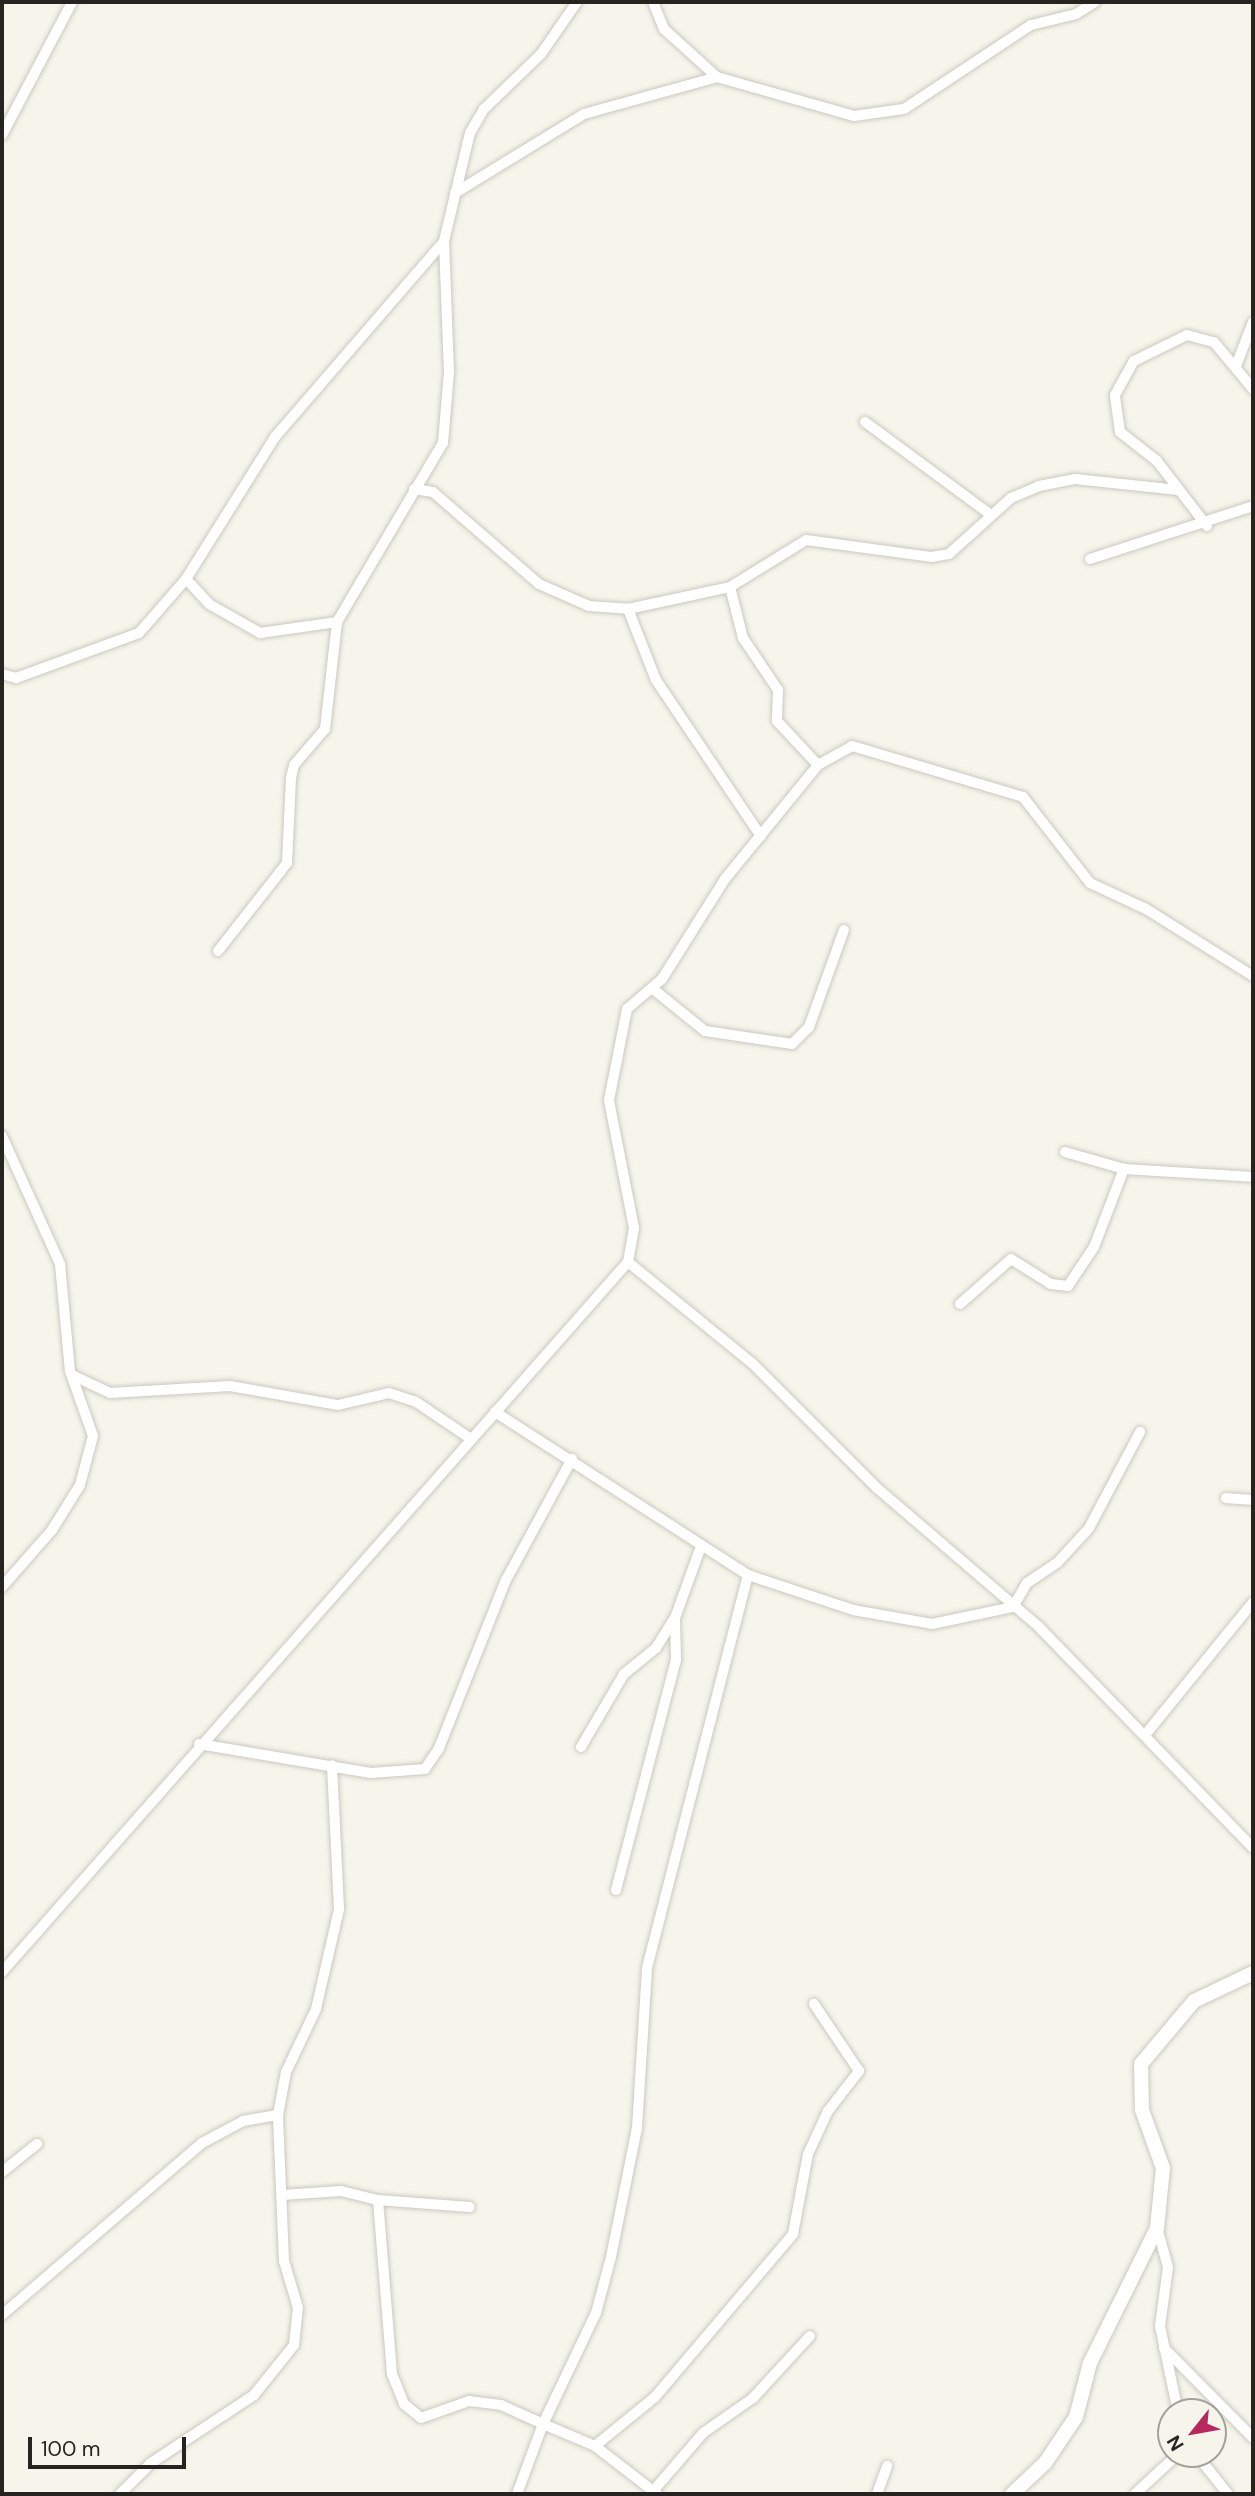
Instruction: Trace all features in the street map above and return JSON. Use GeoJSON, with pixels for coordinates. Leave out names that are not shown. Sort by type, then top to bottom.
{"type":"FeatureCollection","features":[{"type":"Feature","properties":{"kind":"street"},"geometry":{"type":"LineString","coordinates":[[2,135],[72,2]]}},
{"type":"Feature","properties":{"kind":"street"},"geometry":{"type":"LineString","coordinates":[[218,951],[287,863],[291,778],[294,765],[325,730],[337,622],[415,489],[437,458],[446,427],[444,241],[476,120],[541,54],[577,2]]}},
{"type":"Feature","properties":{"kind":"street"},"geometry":{"type":"LineString","coordinates":[[653,2],[664,29],[717,77],[840,113],[886,114],[916,102],[1031,25],[1076,15],[1095,2]]}},
{"type":"Feature","properties":{"kind":"street"},"geometry":{"type":"LineString","coordinates":[[455,193],[584,114],[717,77]]}},
{"type":"Feature","properties":{"kind":"street"},"geometry":{"type":"LineString","coordinates":[[2,674],[16,678],[139,633],[186,579],[275,437],[444,241]]}},
{"type":"Feature","properties":{"kind":"street"},"geometry":{"type":"LineString","coordinates":[[1236,366],[1253,322]]}},
{"type":"Feature","properties":{"kind":"street"},"geometry":{"type":"LineString","coordinates":[[1207,526],[1157,461],[1120,432],[1115,395],[1134,361],[1187,335],[1214,342],[1253,389]]}},
{"type":"Feature","properties":{"kind":"street"},"geometry":{"type":"LineString","coordinates":[[865,422],[990,514]]}},
{"type":"Feature","properties":{"kind":"street"},"geometry":{"type":"LineString","coordinates":[[415,489],[433,492],[465,516],[539,584],[589,606],[628,609],[730,587],[806,540],[931,557],[949,554],[990,514],[1030,490],[1074,480],[1178,490]]}},
{"type":"Feature","properties":{"kind":"street"},"geometry":{"type":"LineString","coordinates":[[1090,559],[1147,536],[1207,526],[1253,506]]}},
{"type":"Feature","properties":{"kind":"street"},"geometry":{"type":"LineString","coordinates":[[186,579],[209,604],[260,633],[337,622]]}},
{"type":"Feature","properties":{"kind":"street"},"geometry":{"type":"LineString","coordinates":[[730,587],[743,638],[778,690],[777,721],[818,765]]}},
{"type":"Feature","properties":{"kind":"street"},"geometry":{"type":"LineString","coordinates":[[628,609],[656,680],[761,836]]}},
{"type":"Feature","properties":{"kind":"street"},"geometry":{"type":"LineString","coordinates":[[2,1972],[199,1744],[628,1262],[634,1228],[609,1075],[627,1009],[653,989],[761,836],[818,765],[852,746],[1023,797],[1090,883],[1146,909],[1253,976]]}},
{"type":"Feature","properties":{"kind":"street"},"geometry":{"type":"LineString","coordinates":[[653,989],[705,1031],[792,1044],[809,1027],[844,930]]}},
{"type":"Feature","properties":{"kind":"street"},"geometry":{"type":"LineString","coordinates":[[2,1136],[60,1264],[72,1375],[93,1436],[91,1455],[52,1530],[2,1587]]}},
{"type":"Feature","properties":{"kind":"street"},"geometry":{"type":"LineString","coordinates":[[1065,1152],[1124,1169],[1253,1178]]}},
{"type":"Feature","properties":{"kind":"street"},"geometry":{"type":"LineString","coordinates":[[960,1304],[1011,1259],[1051,1284],[1068,1286],[1094,1247],[1124,1169]]}},
{"type":"Feature","properties":{"kind":"street"},"geometry":{"type":"LineString","coordinates":[[628,1262],[752,1363],[877,1488],[1013,1607],[1145,1735],[1253,1848]]}},
{"type":"Feature","properties":{"kind":"street"},"geometry":{"type":"LineString","coordinates":[[72,1375],[110,1393],[230,1386],[338,1405],[389,1393],[416,1402],[471,1439]]}},
{"type":"Feature","properties":{"kind":"street"},"geometry":{"type":"LineString","coordinates":[[495,1412],[572,1459],[748,1575],[853,1610],[932,1624],[1013,1607],[1027,1583],[1058,1562],[1089,1528],[1140,1432]]}},
{"type":"Feature","properties":{"kind":"street"},"geometry":{"type":"LineString","coordinates":[[199,1744],[400,1775],[425,1769],[439,1748],[506,1580],[572,1459]]}},
{"type":"Feature","properties":{"kind":"street"},"geometry":{"type":"LineString","coordinates":[[1226,1498],[1253,1500]]}},
{"type":"Feature","properties":{"kind":"street"},"geometry":{"type":"LineString","coordinates":[[581,1747],[624,1674],[656,1648],[675,1618],[701,1546]]}},
{"type":"Feature","properties":{"kind":"street"},"geometry":{"type":"LineString","coordinates":[[517,2494],[543,2424],[596,2313],[611,2257],[637,2128],[647,1968],[748,1575]]}},
{"type":"Feature","properties":{"kind":"street"},"geometry":{"type":"LineString","coordinates":[[1145,1735],[1253,1602]]}},
{"type":"Feature","properties":{"kind":"street"},"geometry":{"type":"LineString","coordinates":[[616,1891],[676,1660],[675,1618]]}},
{"type":"Feature","properties":{"kind":"street"},"geometry":{"type":"LineString","coordinates":[[120,2494],[151,2463],[254,2395],[288,2360],[298,2308],[284,2261],[278,2115],[286,2071],[316,2008],[339,1909],[332,1765]]}},
{"type":"Feature","properties":{"kind":"street"},"geometry":{"type":"LineString","coordinates":[[1012,2494],[1045,2463],[1076,2417],[1090,2363],[1157,2228],[1163,2168],[1142,2110],[1141,2064],[1194,2001],[1253,1973]]}},
{"type":"Feature","properties":{"kind":"street"},"geometry":{"type":"LineString","coordinates":[[595,2446],[655,2397],[793,2234],[808,2154],[828,2112],[859,2071],[814,2004]]}},
{"type":"Feature","properties":{"kind":"street"},"geometry":{"type":"LineString","coordinates":[[2,2315],[202,2143],[243,2121],[278,2115]]}},
{"type":"Feature","properties":{"kind":"street"},"geometry":{"type":"LineString","coordinates":[[2,2172],[37,2144]]}},
{"type":"Feature","properties":{"kind":"street"},"geometry":{"type":"LineString","coordinates":[[282,2195],[341,2191],[378,2200],[470,2207]]}},
{"type":"Feature","properties":{"kind":"street"},"geometry":{"type":"LineString","coordinates":[[378,2200],[392,2374],[404,2404],[421,2418],[469,2401],[491,2404],[595,2446],[655,2492],[703,2433],[753,2398],[810,2336]]}},
{"type":"Feature","properties":{"kind":"street"},"geometry":{"type":"LineString","coordinates":[[1157,2228],[1168,2267],[1163,2348],[1175,2398]]}},
{"type":"Feature","properties":{"kind":"street"},"geometry":{"type":"LineString","coordinates":[[1163,2348],[1214,2398]]}},
{"type":"Feature","properties":{"kind":"street"},"geometry":{"type":"LineString","coordinates":[[1227,2411],[1253,2438]]}},
{"type":"Feature","properties":{"kind":"street"},"geometry":{"type":"LineString","coordinates":[[877,2494],[887,2466]]}},
{"type":"Feature","properties":{"kind":"street"},"geometry":{"type":"LineString","coordinates":[[1135,2494],[1163,2468]]}},
{"type":"Feature","properties":{"kind":"street"},"geometry":{"type":"LineString","coordinates":[[1207,2468],[1228,2494]]}}]}
